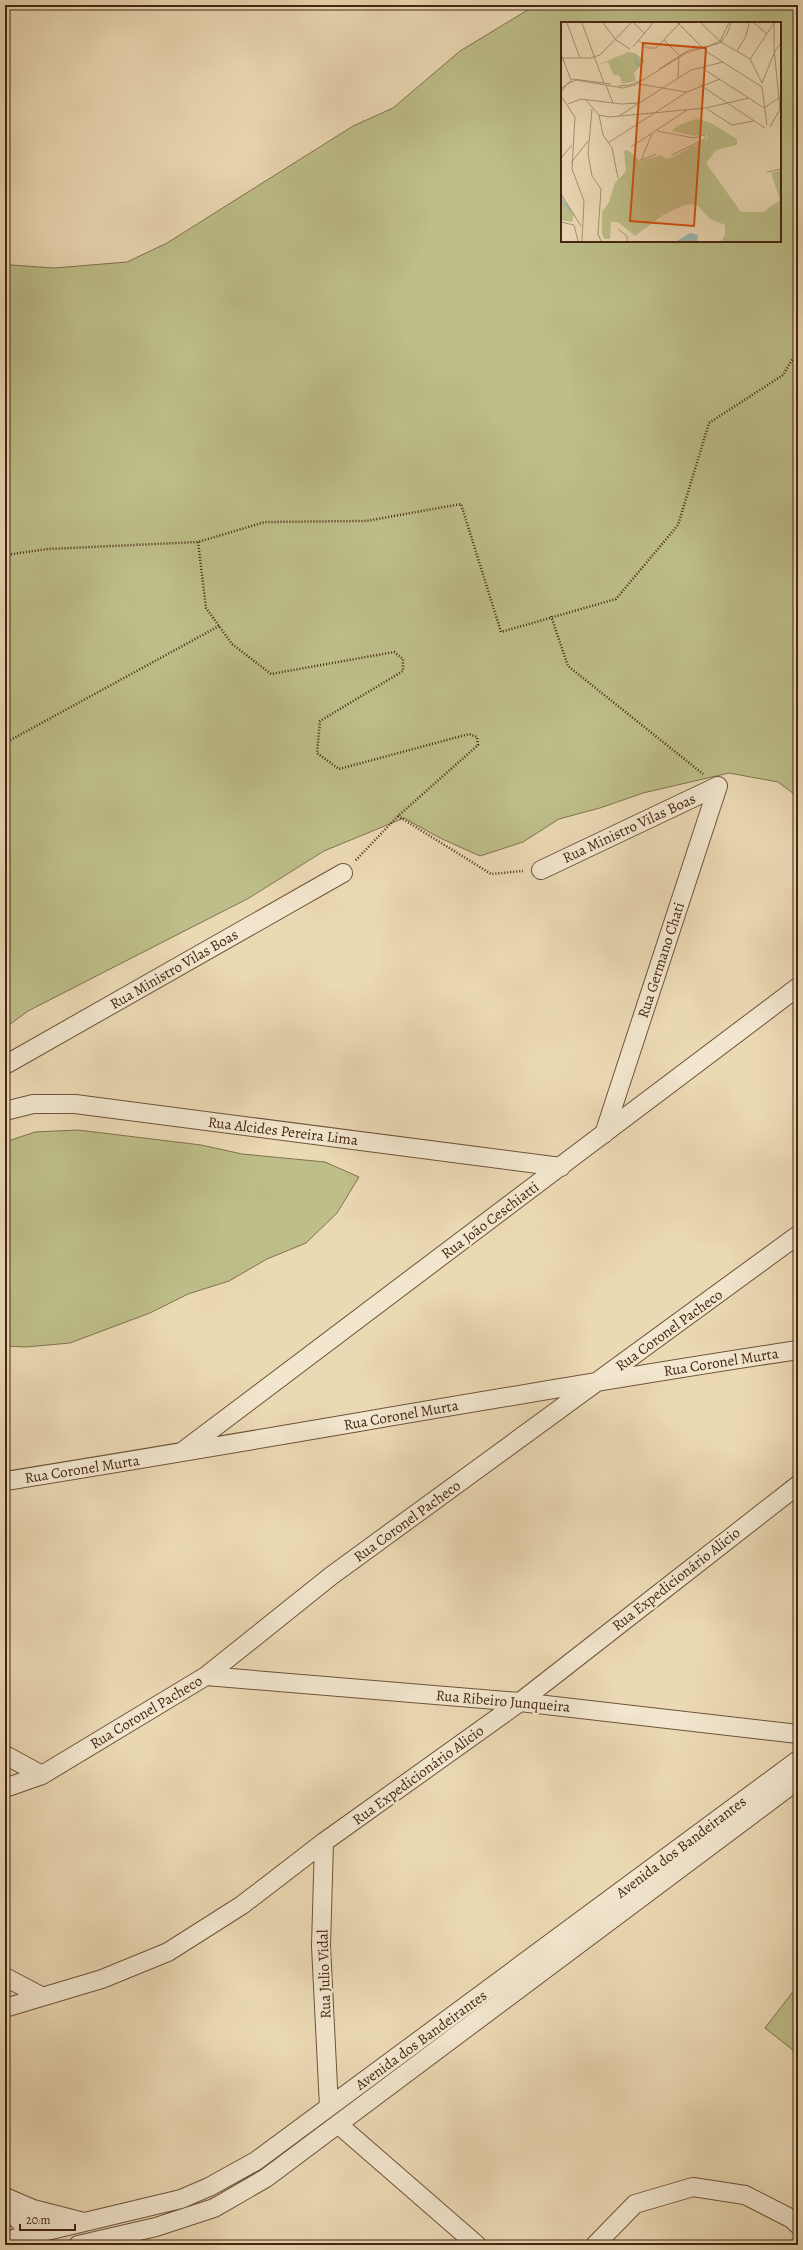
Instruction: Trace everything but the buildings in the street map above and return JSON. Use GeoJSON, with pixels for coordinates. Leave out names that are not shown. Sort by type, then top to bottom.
{"type":"FeatureCollection","features":[{"type":"Feature","properties":{"kind":"street","name":"Rua Ministro Vilas Boas"},"geometry":{"type":"LineString","coordinates":[[541,870],[718,786]]}},
{"type":"Feature","properties":{"kind":"street","name":"Rua Germano Chati"},"geometry":{"type":"LineString","coordinates":[[604,1134],[718,786]]}},
{"type":"Feature","properties":{"kind":"street","name":"Rua Ministro Vilas Boas"},"geometry":{"type":"LineString","coordinates":[[5,1065],[344,873]]}},
{"type":"Feature","properties":{"kind":"street","name":"Rua João Ceschiatti"},"geometry":{"type":"LineString","coordinates":[[181,1453],[561,1167],[798,986]]}},
{"type":"Feature","properties":{"kind":"street","name":"Rua Alcides Pereira Lima"},"geometry":{"type":"LineString","coordinates":[[5,1111],[32,1104],[75,1104],[561,1167]]}},
{"type":"Feature","properties":{"kind":"street","name":"Rua Coronel Pacheco"},"geometry":{"type":"LineString","coordinates":[[5,1788],[42,1775],[206,1676],[331,1576],[602,1380],[798,1235]]}},
{"type":"Feature","properties":{"kind":"street","name":"Rua Coronel Murta"},"geometry":{"type":"LineString","coordinates":[[5,1481],[181,1453],[602,1380],[798,1350]]}},
{"type":"Feature","properties":{"kind":"street","name":"Rua Expedicionário Alicio"},"geometry":{"type":"LineString","coordinates":[[5,2008],[102,1979],[168,1952],[242,1905],[324,1842],[520,1702],[776,1500],[798,1485]]}},
{"type":"Feature","properties":{"kind":"street"},"geometry":{"type":"LineString","coordinates":[[776,1500],[798,1495]]}},
{"type":"Feature","properties":{"kind":"street","name":"Rua Ribeiro Junqueira"},"geometry":{"type":"LineString","coordinates":[[206,1676],[520,1702],[798,1734]]}},
{"type":"Feature","properties":{"kind":"street"},"geometry":{"type":"LineString","coordinates":[[5,1755],[42,1775]]}},
{"type":"Feature","properties":{"kind":"street","name":"Avenida dos Bandeirantes"},"geometry":{"type":"LineString","coordinates":[[5,2241],[37,2240],[85,2222],[181,2199],[209,2187],[256,2161],[798,1760]]}},
{"type":"Feature","properties":{"kind":"street","name":"Avenida dos Bandeirantes"},"geometry":{"type":"LineString","coordinates":[[78,2245],[156,2227],[214,2208],[266,2178],[339,2125],[798,1780]]}},
{"type":"Feature","properties":{"kind":"street","name":"Rua Julio Vidal"},"geometry":{"type":"LineString","coordinates":[[324,1842],[321,1946],[330,2107]]}},
{"type":"Feature","properties":{"kind":"street"},"geometry":{"type":"LineString","coordinates":[[5,1977],[41,1996]]}},
{"type":"Feature","properties":{"kind":"street"},"geometry":{"type":"LineString","coordinates":[[339,2125],[477,2245]]}},
{"type":"Feature","properties":{"kind":"street"},"geometry":{"type":"LineString","coordinates":[[595,2245],[635,2204],[694,2187],[745,2195],[792,2219],[798,2225]]}},
{"type":"Feature","properties":{"kind":"street"},"geometry":{"type":"LineString","coordinates":[[5,2197],[33,2209],[85,2222]]}},
{"type":"Feature","properties":{"kind":"street"},"geometry":{"type":"LineString","coordinates":[[5,2205],[37,2240]]}},
{"type":"Feature","properties":{"kind":"path"},"geometry":{"type":"LineString","coordinates":[[5,554],[48,549],[198,542],[265,522],[366,521],[461,504],[501,632],[550,616],[616,599],[678,525],[708,423],[783,375],[798,350]]}},
{"type":"Feature","properties":{"kind":"path"},"geometry":{"type":"LineString","coordinates":[[198,542],[206,608],[232,644],[271,674],[394,652],[403,659],[403,671],[320,721],[317,754],[339,769],[470,734],[477,737],[478,745],[398,816],[344,873]]}},
{"type":"Feature","properties":{"kind":"path"},"geometry":{"type":"LineString","coordinates":[[550,616],[568,666],[718,786]]}},
{"type":"Feature","properties":{"kind":"path"},"geometry":{"type":"LineString","coordinates":[[5,743],[219,626]]}},
{"type":"Feature","properties":{"kind":"path"},"geometry":{"type":"LineString","coordinates":[[398,816],[491,874],[541,870]]}},
{"type":"Feature","properties":{"kind":"green space"},"geometry":{"type":"Polygon","coordinates":[[[536,5],[798,5],[798,797],[778,782],[729,773],[643,793],[600,808],[559,819],[523,842],[480,856],[440,838],[404,818],[324,851],[249,898],[28,1011],[5,1028],[5,262],[11,265],[54,268],[127,262],[167,243],[353,126],[393,108],[460,51],[536,5]]]}},
{"type":"Feature","properties":{"kind":"green space"},"geometry":{"type":"Polygon","coordinates":[[[78,1130],[201,1145],[242,1154],[325,1162],[359,1177],[337,1213],[306,1243],[267,1259],[229,1281],[188,1294],[150,1313],[70,1343],[26,1347],[5,1346],[5,1142],[35,1132],[78,1130]]]}},
{"type":"Feature","properties":{"kind":"green space"},"geometry":{"type":"Polygon","coordinates":[[[798,1985],[798,2054],[765,2028],[798,1985]]]}}]}
